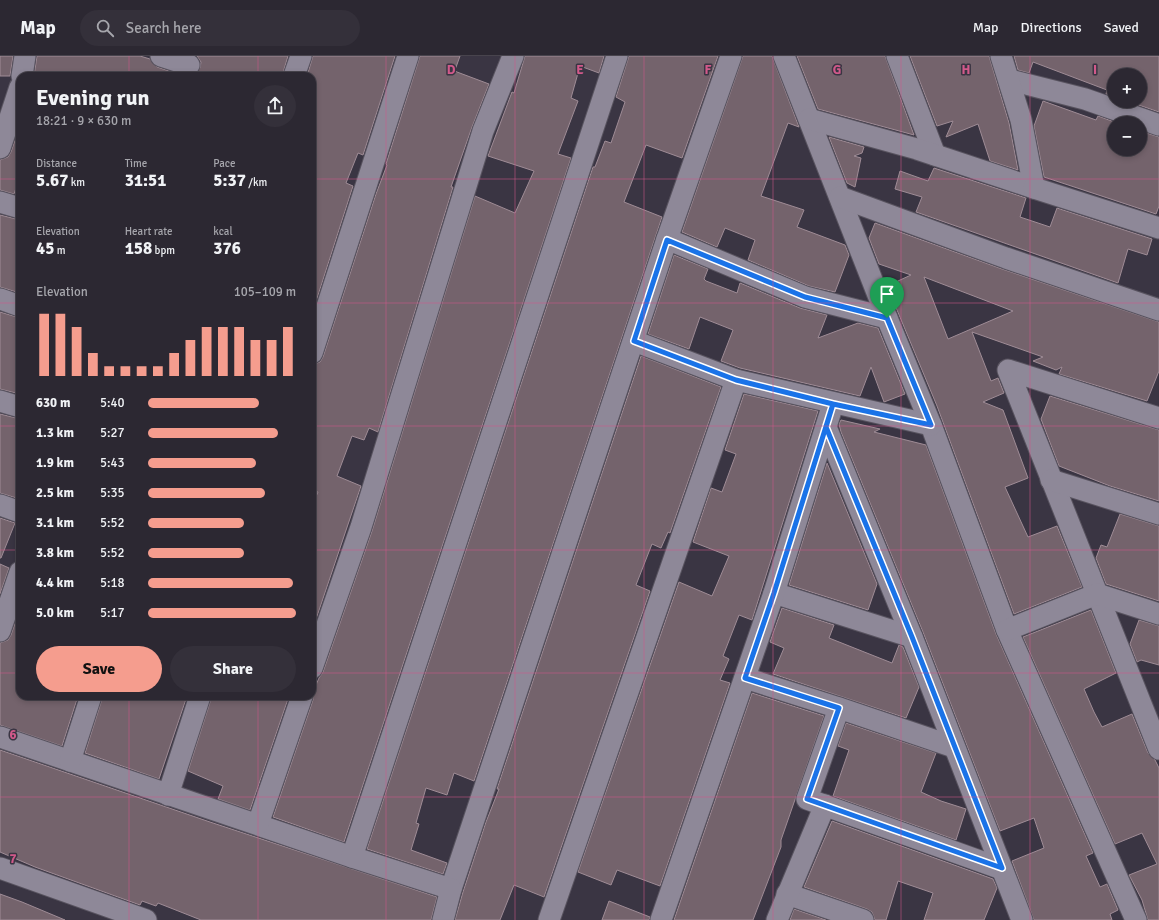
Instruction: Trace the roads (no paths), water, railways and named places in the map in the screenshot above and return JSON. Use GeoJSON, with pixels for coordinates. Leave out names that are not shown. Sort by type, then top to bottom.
{"type":"FeatureCollection","features":[{"type":"Feature","properties":{"kind":"street"},"geometry":{"type":"LineString","coordinates":[[23,72],[25,56]]}},
{"type":"Feature","properties":{"kind":"street"},"geometry":{"type":"LineString","coordinates":[[161,56],[189,66]]}},
{"type":"Feature","properties":{"kind":"street"},"geometry":{"type":"LineString","coordinates":[[295,72],[301,56]]}},
{"type":"Feature","properties":{"kind":"street"},"geometry":{"type":"LineString","coordinates":[[316,341],[408,56]]}},
{"type":"Feature","properties":{"kind":"street"},"geometry":{"type":"LineString","coordinates":[[316,656],[361,527],[483,131],[513,56]]}},
{"type":"Feature","properties":{"kind":"street"},"geometry":{"type":"LineString","coordinates":[[352,857],[617,56]]}},
{"type":"Feature","properties":{"kind":"street"},"geometry":{"type":"LineString","coordinates":[[443,920],[451,889],[667,240],[731,56]]}},
{"type":"Feature","properties":{"kind":"street"},"geometry":{"type":"LineString","coordinates":[[784,56],[887,318],[931,425],[1007,630],[1136,920]]}},
{"type":"Feature","properties":{"kind":"street"},"geometry":{"type":"LineString","coordinates":[[897,56],[935,155]]}},
{"type":"Feature","properties":{"kind":"street"},"geometry":{"type":"LineString","coordinates":[[1001,56],[1010,80],[1021,120],[1034,188]]}},
{"type":"Feature","properties":{"kind":"street"},"geometry":{"type":"LineString","coordinates":[[1010,80],[1085,99],[1159,125]]}},
{"type":"Feature","properties":{"kind":"street"},"geometry":{"type":"LineString","coordinates":[[0,148],[16,97]]}},
{"type":"Feature","properties":{"kind":"street"},"geometry":{"type":"LineString","coordinates":[[809,119],[935,155],[1159,228]]}},
{"type":"Feature","properties":{"kind":"street"},"geometry":{"type":"LineString","coordinates":[[840,197],[1006,258],[1159,310]]}},
{"type":"Feature","properties":{"kind":"street"},"geometry":{"type":"LineString","coordinates":[[0,202],[16,207]]}},
{"type":"Feature","properties":{"kind":"street"},"geometry":{"type":"LineString","coordinates":[[667,240],[805,297],[887,318]]}},
{"type":"Feature","properties":{"kind":"street"},"geometry":{"type":"LineString","coordinates":[[0,299],[16,305]]}},
{"type":"Feature","properties":{"kind":"street"},"geometry":{"type":"LineString","coordinates":[[634,341],[736,380],[833,404],[931,425]]}},
{"type":"Feature","properties":{"kind":"street"},"geometry":{"type":"LineString","coordinates":[[1159,418],[1008,370],[1097,594],[1154,724],[1159,749]]}},
{"type":"Feature","properties":{"kind":"street"},"geometry":{"type":"LineString","coordinates":[[549,920],[736,380]]}},
{"type":"Feature","properties":{"kind":"street"},"geometry":{"type":"LineString","coordinates":[[0,401],[16,406]]}},
{"type":"Feature","properties":{"kind":"street"},"geometry":{"type":"LineString","coordinates":[[661,920],[774,593],[833,404]]}},
{"type":"Feature","properties":{"kind":"street"},"geometry":{"type":"LineString","coordinates":[[826,427],[912,637],[1022,920]]}},
{"type":"Feature","properties":{"kind":"street"},"geometry":{"type":"LineString","coordinates":[[1052,480],[1159,514]]}},
{"type":"Feature","properties":{"kind":"street"},"geometry":{"type":"LineString","coordinates":[[0,505],[16,511]]}},
{"type":"Feature","properties":{"kind":"street"},"geometry":{"type":"LineString","coordinates":[[1,626],[16,583]]}},
{"type":"Feature","properties":{"kind":"street"},"geometry":{"type":"LineString","coordinates":[[774,593],[912,637]]}},
{"type":"Feature","properties":{"kind":"street"},"geometry":{"type":"LineString","coordinates":[[1007,630],[1097,594],[1159,614]]}},
{"type":"Feature","properties":{"kind":"street"},"geometry":{"type":"LineString","coordinates":[[745,678],[954,747]]}},
{"type":"Feature","properties":{"kind":"street"},"geometry":{"type":"LineString","coordinates":[[70,761],[90,700]]}},
{"type":"Feature","properties":{"kind":"street"},"geometry":{"type":"LineString","coordinates":[[168,795],[199,700]]}},
{"type":"Feature","properties":{"kind":"street"},"geometry":{"type":"LineString","coordinates":[[258,824],[301,700]]}},
{"type":"Feature","properties":{"kind":"street"},"geometry":{"type":"LineString","coordinates":[[839,708],[807,799],[1002,868]]}},
{"type":"Feature","properties":{"kind":"street"},"geometry":{"type":"LineString","coordinates":[[0,737],[168,795],[451,889]]}},
{"type":"Feature","properties":{"kind":"street"},"geometry":{"type":"LineString","coordinates":[[777,920],[825,805]]}},
{"type":"Feature","properties":{"kind":"street"},"geometry":{"type":"LineString","coordinates":[[0,868],[146,920]]}},
{"type":"Feature","properties":{"kind":"street"},"geometry":{"type":"LineString","coordinates":[[787,894],[863,920]]}}]}
